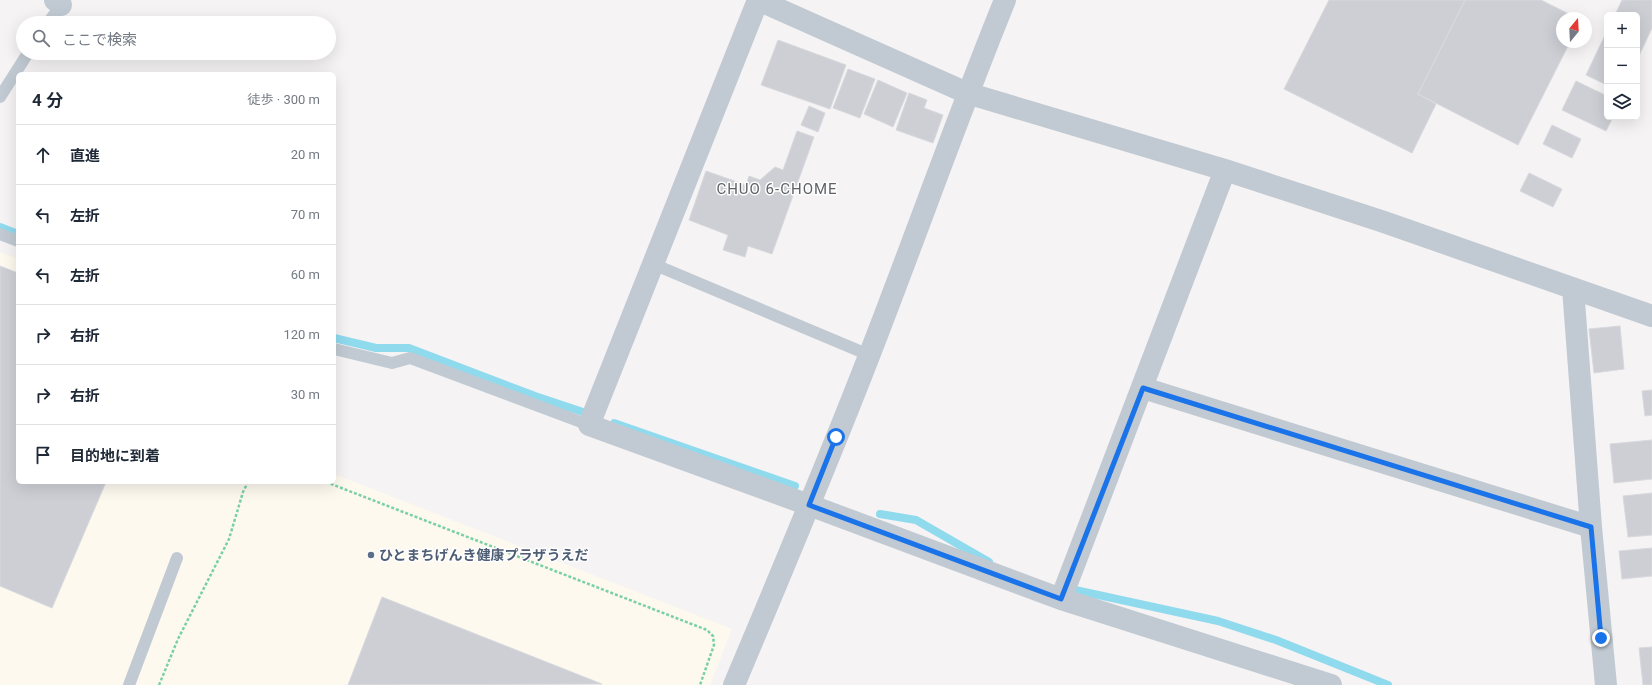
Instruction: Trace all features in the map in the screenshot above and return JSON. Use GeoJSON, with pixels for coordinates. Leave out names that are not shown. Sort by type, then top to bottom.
{"type":"FeatureCollection","features":[{"type":"Feature","properties":{"kind":"street"},"geometry":{"type":"LineString","coordinates":[[1331,685],[1061,599],[589,425],[758,0],[967,93],[1225,170],[1384,222],[1652,316]]}},
{"type":"Feature","properties":{"kind":"street"},"geometry":{"type":"LineString","coordinates":[[734,685],[809,505],[869,355],[967,93],[1004,0]]}},
{"type":"Feature","properties":{"kind":"street"},"geometry":{"type":"LineString","coordinates":[[1061,599],[1143,388],[1225,170]]}},
{"type":"Feature","properties":{"kind":"street"},"geometry":{"type":"LineString","coordinates":[[1573,288],[1591,527],[1606,685]]}},
{"type":"Feature","properties":{"kind":"street"},"geometry":{"type":"LineString","coordinates":[[1143,388],[1591,527]]}},
{"type":"Feature","properties":{"kind":"lane"},"geometry":{"type":"LineString","coordinates":[[52,16],[60,2]]}},
{"type":"Feature","properties":{"kind":"lane"},"geometry":{"type":"LineString","coordinates":[[0,96],[23,60]]}},
{"type":"Feature","properties":{"kind":"lane"},"geometry":{"type":"LineString","coordinates":[[0,234],[16,240]]}},
{"type":"Feature","properties":{"kind":"lane"},"geometry":{"type":"LineString","coordinates":[[653,264],[869,355]]}},
{"type":"Feature","properties":{"kind":"lane"},"geometry":{"type":"LineString","coordinates":[[336,349],[392,363],[410,358],[589,425]]}},
{"type":"Feature","properties":{"kind":"lane"},"geometry":{"type":"LineString","coordinates":[[129,685],[177,558]]}},
{"type":"Feature","properties":{"kind":"path"},"geometry":{"type":"LineString","coordinates":[[159,685],[178,639],[229,539],[243,492],[247,484]]}},
{"type":"Feature","properties":{"kind":"path"},"geometry":{"type":"LineString","coordinates":[[331,484],[706,630],[713,636],[714,645],[700,685]]}},
{"type":"Feature","properties":{"kind":"shaded area","name":"ひとまちげんき健康プラザうえだ"},"geometry":{"type":"Polygon","coordinates":[[[0,252],[16,258],[16,484],[336,484],[336,475],[732,629],[710,685],[0,685],[0,252]]]}},
{"type":"Feature","properties":{"kind":"building"},"geometry":{"type":"Polygon","coordinates":[[[1329,0],[1465,0],[1418,94],[1436,104],[1412,153],[1284,89],[1329,0]]]}},
{"type":"Feature","properties":{"kind":"building"},"geometry":{"type":"Polygon","coordinates":[[[1465,0],[1541,0],[1565,12],[1556,12],[1556,48],[1567,48],[1518,145],[1418,94],[1465,0]]]}},
{"type":"Feature","properties":{"kind":"building"},"geometry":{"type":"Polygon","coordinates":[[[1622,0],[1652,0],[1652,28],[1640,54],[1640,12],[1616,12],[1622,0]]]}},
{"type":"Feature","properties":{"kind":"building"},"geometry":{"type":"Polygon","coordinates":[[[1604,37],[1604,84],[1586,75],[1604,37]]]}},
{"type":"Feature","properties":{"kind":"building"},"geometry":{"type":"Polygon","coordinates":[[[778,40],[846,65],[830,109],[761,85],[778,40]]]}},
{"type":"Feature","properties":{"kind":"building"},"geometry":{"type":"Polygon","coordinates":[[[848,69],[875,79],[860,118],[833,108],[848,69]]]}},
{"type":"Feature","properties":{"kind":"building"},"geometry":{"type":"Polygon","coordinates":[[[878,80],[907,93],[893,127],[864,114],[878,80]]]}},
{"type":"Feature","properties":{"kind":"building"},"geometry":{"type":"Polygon","coordinates":[[[1576,81],[1604,95],[1604,120],[1612,120],[1606,131],[1562,110],[1576,81]]]}},
{"type":"Feature","properties":{"kind":"building"},"geometry":{"type":"Polygon","coordinates":[[[909,93],[927,100],[924,108],[943,115],[933,143],[896,130],[909,93]]]}},
{"type":"Feature","properties":{"kind":"building"},"geometry":{"type":"Polygon","coordinates":[[[809,106],[825,113],[818,132],[801,125],[809,106]]]}},
{"type":"Feature","properties":{"kind":"building"},"geometry":{"type":"Polygon","coordinates":[[[1552,125],[1581,139],[1572,158],[1543,144],[1552,125]]]}},
{"type":"Feature","properties":{"kind":"building"},"geometry":{"type":"Polygon","coordinates":[[[797,131],[814,137],[772,254],[748,246],[745,257],[723,250],[728,235],[689,220],[706,171],[746,185],[749,176],[760,180],[775,167],[783,170],[797,131]]]}},
{"type":"Feature","properties":{"kind":"building"},"geometry":{"type":"Polygon","coordinates":[[[1529,173],[1562,189],[1553,207],[1520,191],[1529,173]]]}},
{"type":"Feature","properties":{"kind":"building"},"geometry":{"type":"Polygon","coordinates":[[[0,266],[16,272],[16,484],[105,484],[52,608],[0,586],[0,266]]]}},
{"type":"Feature","properties":{"kind":"building"},"geometry":{"type":"Polygon","coordinates":[[[1620,326],[1624,369],[1594,373],[1589,329],[1620,326]]]}},
{"type":"Feature","properties":{"kind":"building"},"geometry":{"type":"Polygon","coordinates":[[[1652,390],[1652,415],[1645,416],[1642,391],[1652,390]]]}},
{"type":"Feature","properties":{"kind":"building"},"geometry":{"type":"Polygon","coordinates":[[[1652,440],[1652,479],[1614,483],[1610,444],[1652,440]]]}},
{"type":"Feature","properties":{"kind":"building"},"geometry":{"type":"Polygon","coordinates":[[[1652,493],[1652,535],[1628,537],[1623,496],[1652,493]]]}},
{"type":"Feature","properties":{"kind":"building"},"geometry":{"type":"Polygon","coordinates":[[[1652,548],[1652,576],[1622,579],[1619,551],[1652,548]]]}},
{"type":"Feature","properties":{"kind":"building"},"geometry":{"type":"Polygon","coordinates":[[[382,597],[602,684],[348,685],[382,597]]]}},
{"type":"Feature","properties":{"kind":"building"},"geometry":{"type":"Polygon","coordinates":[[[1652,647],[1652,685],[1643,685],[1639,648],[1652,647]]]}},
{"type":"Feature","properties":{"kind":"waterway"},"geometry":{"type":"LineString","coordinates":[[0,227],[16,233]]}},
{"type":"Feature","properties":{"kind":"waterway"},"geometry":{"type":"LineString","coordinates":[[336,338],[376,348],[409,348],[535,396],[592,415]]}},
{"type":"Feature","properties":{"kind":"waterway"},"geometry":{"type":"LineString","coordinates":[[614,423],[795,486]]}},
{"type":"Feature","properties":{"kind":"waterway"},"geometry":{"type":"LineString","coordinates":[[880,514],[916,520],[989,562]]}},
{"type":"Feature","properties":{"kind":"waterway"},"geometry":{"type":"LineString","coordinates":[[1066,588],[1218,621],[1276,640],[1388,685]]}},
{"type":"Feature","properties":{"kind":"place","name":"ひとまちげんき健康プラザうえだ"},"geometry":{"type":"Point","coordinates":[371,555]}},
{"type":"Feature","properties":{"kind":"district","name":"CHUO 6-CHOME"},"geometry":{"type":"Point","coordinates":[777,189]}},
{"type":"Feature","properties":{"kind":"route"},"geometry":{"type":"LineString","coordinates":[[836,437],[809,505],[1061,599],[1143,388],[1591,527],[1601,638]]}}]}
